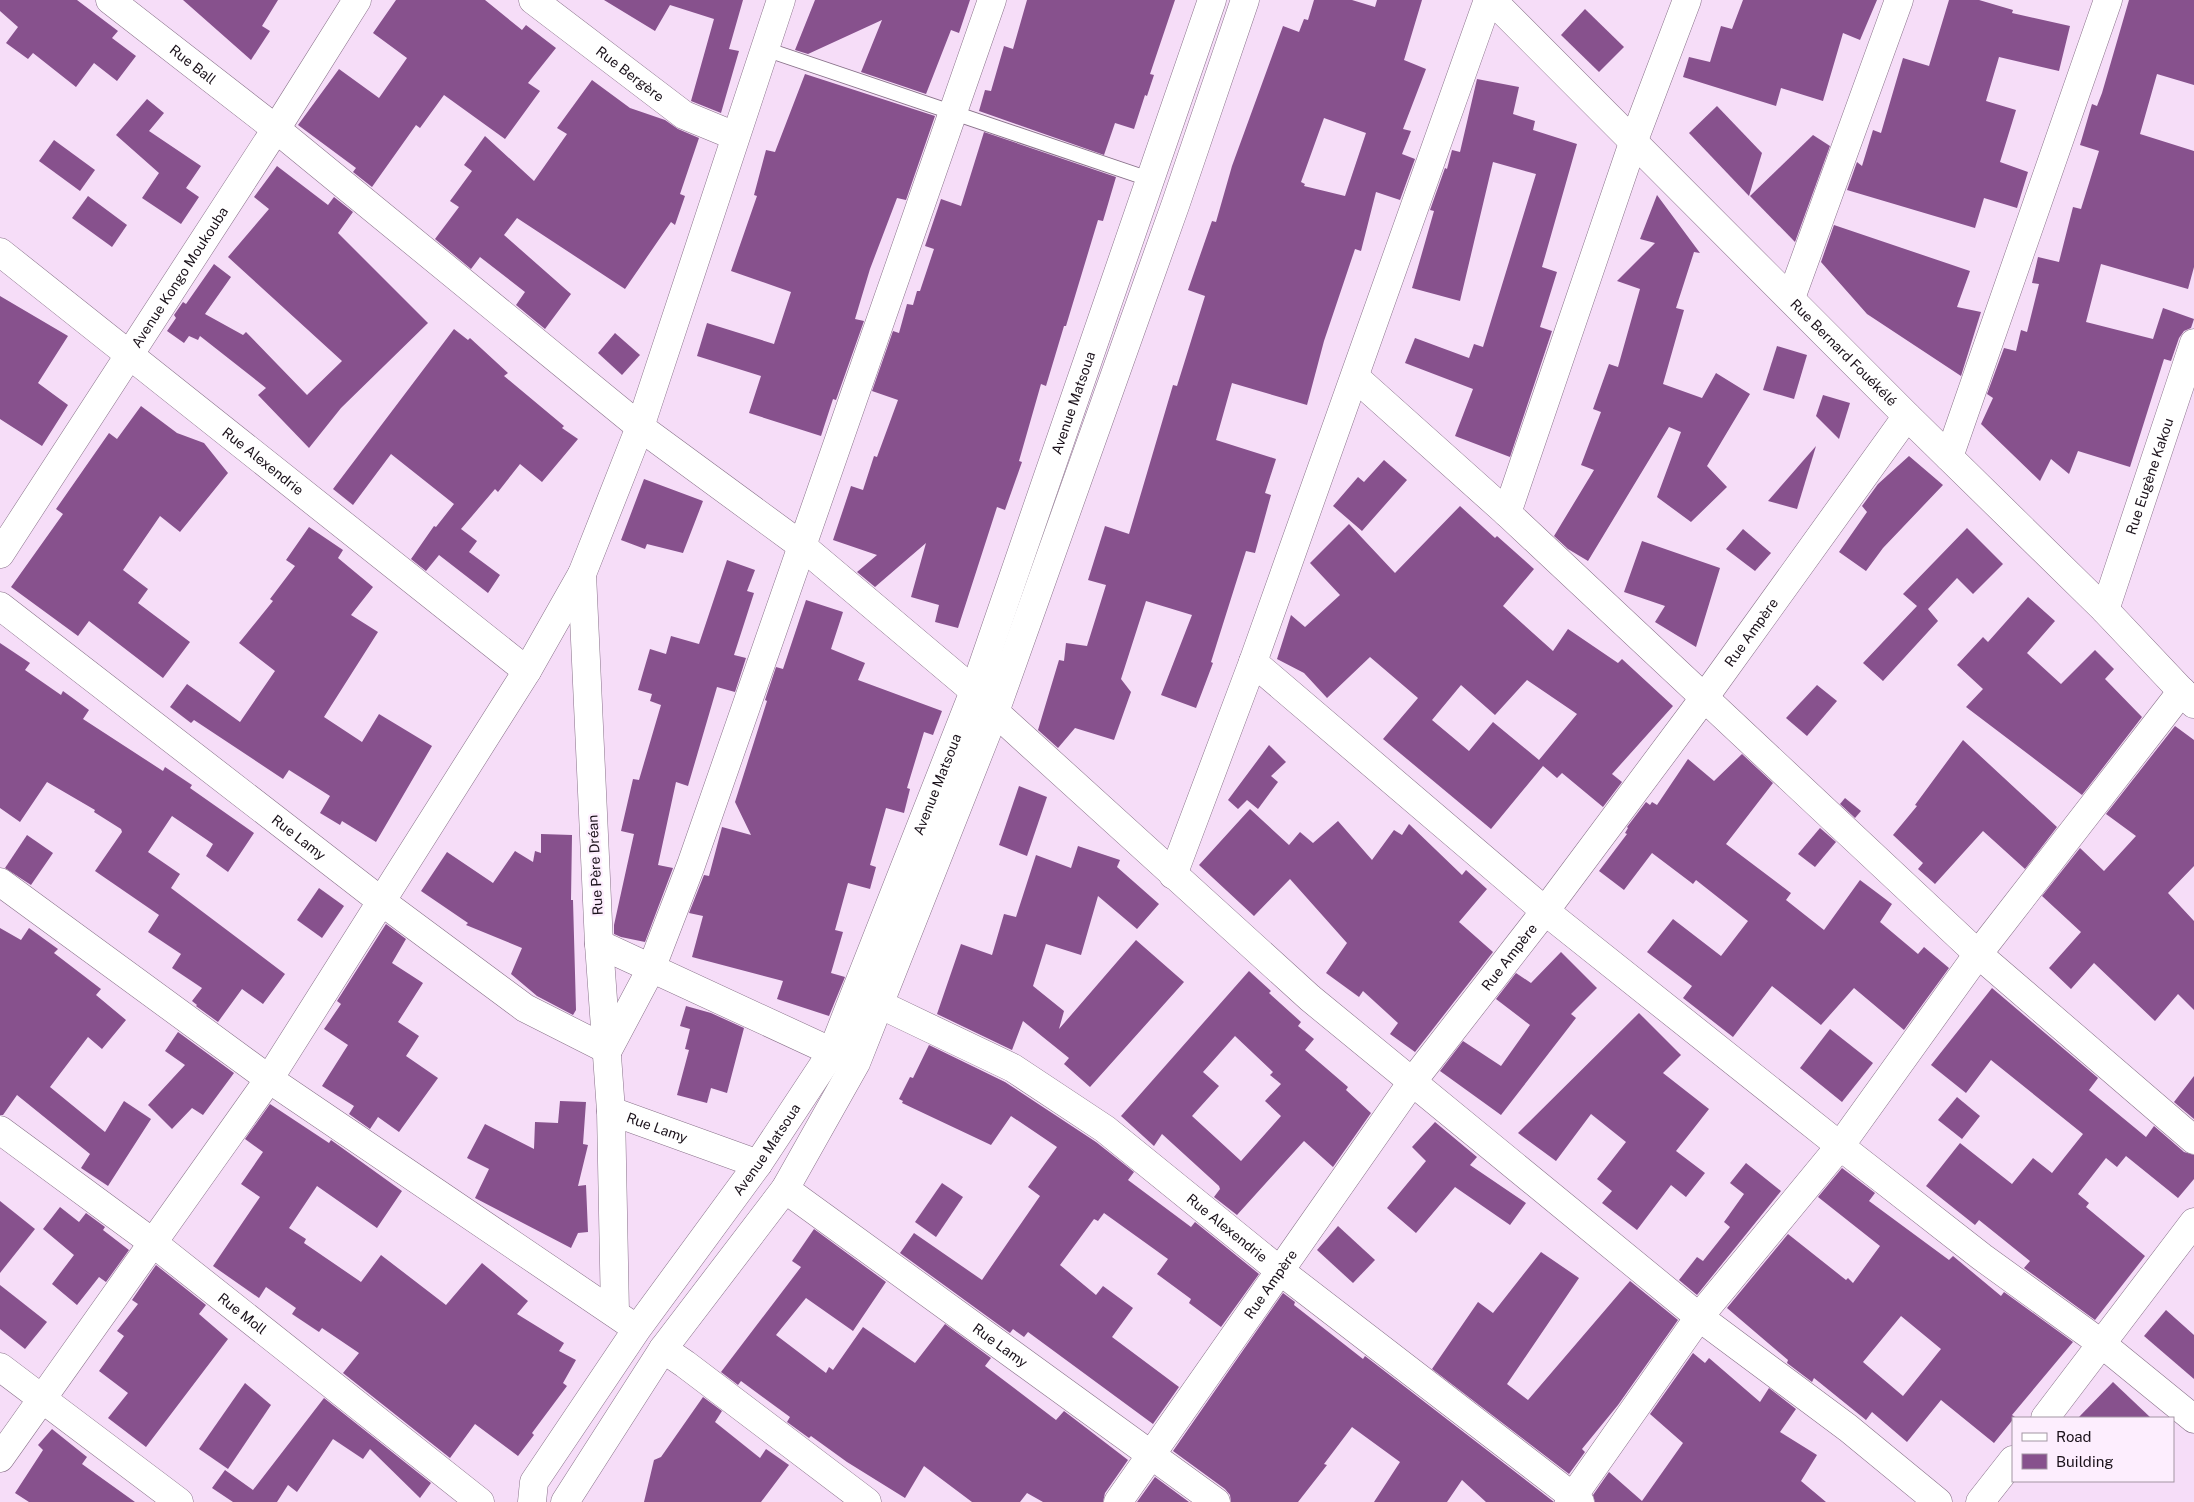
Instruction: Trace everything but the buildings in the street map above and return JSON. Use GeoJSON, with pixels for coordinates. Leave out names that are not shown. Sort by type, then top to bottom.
{"type":"FeatureCollection","features":[{"type":"Feature","properties":{"kind":"street","name":"Rue Ball"},"geometry":{"type":"LineString","coordinates":[[110,0],[276,129],[640,427],[802,546],[974,691],[1173,875],[1310,998],[1699,1317],[1848,1428],[1938,1502]]}},
{"type":"Feature","properties":{"kind":"street","name":"Avenue Kongo Moukouba"},"geometry":{"type":"LineString","coordinates":[[0,554],[276,129],[357,0]]}},
{"type":"Feature","properties":{"kind":"street","name":"Rue Bergère"},"geometry":{"type":"LineString","coordinates":[[533,0],[684,115],[735,136]]}},
{"type":"Feature","properties":{"kind":"street","name":"Rue Père Dréan"},"geometry":{"type":"LineString","coordinates":[[615,1313],[612,1111],[599,944],[582,574],[640,427],[781,0]]}},
{"type":"Feature","properties":{"kind":"street"},"geometry":{"type":"LineString","coordinates":[[608,1050],[652,969],[691,865],[992,0]]}},
{"type":"Feature","properties":{"kind":"street","name":"Avenue Matsoua"},"geometry":{"type":"LineString","coordinates":[[532,1502],[534,1482],[637,1330],[758,1164],[832,1052],[974,691],[1212,0]]}},
{"type":"Feature","properties":{"kind":"street","name":"Avenue Matsoua"},"geometry":{"type":"LineString","coordinates":[[565,1502],[663,1350],[786,1189],[856,1063],[995,712],[1176,203],[1245,0]]}},
{"type":"Feature","properties":{"kind":"street"},"geometry":{"type":"LineString","coordinates":[[1173,875],[1253,662],[1488,0]]}},
{"type":"Feature","properties":{"kind":"street","name":"Rue Bernard Fouékélé"},"geometry":{"type":"LineString","coordinates":[[1492,0],[1634,140],[1907,416],[2105,610],[2188,698]]}},
{"type":"Feature","properties":{"kind":"street"},"geometry":{"type":"LineString","coordinates":[[1507,513],[1634,140],[1687,0]]}},
{"type":"Feature","properties":{"kind":"street"},"geometry":{"type":"LineString","coordinates":[[1790,298],[1899,0]]}},
{"type":"Feature","properties":{"kind":"street"},"geometry":{"type":"LineString","coordinates":[[1949,457],[2108,0]]}},
{"type":"Feature","properties":{"kind":"street","name":"Rue Alexendrie"},"geometry":{"type":"LineString","coordinates":[[0,252],[527,671]]}},
{"type":"Feature","properties":{"kind":"street","name":"Rue Eugène Kakou"},"geometry":{"type":"LineString","coordinates":[[2105,610],[2194,343]]}},
{"type":"Feature","properties":{"kind":"street"},"geometry":{"type":"LineString","coordinates":[[1355,377],[1507,513],[1978,954],[2194,1140]]}},
{"type":"Feature","properties":{"kind":"street","name":"Rue Ampère"},"geometry":{"type":"LineString","coordinates":[[1118,1502],[1412,1082],[1545,910],[1704,698],[1907,416]]}},
{"type":"Feature","properties":{"kind":"street"},"geometry":{"type":"LineString","coordinates":[[0,1458],[269,1079],[527,671],[582,574]]}},
{"type":"Feature","properties":{"kind":"street","name":"Rue Lamy"},"geometry":{"type":"LineString","coordinates":[[0,606],[382,901],[525,1008],[608,1050]]}},
{"type":"Feature","properties":{"kind":"street"},"geometry":{"type":"LineString","coordinates":[[1253,662],[1545,910],[1840,1146],[1982,1257],[2102,1344],[2194,1419]]}},
{"type":"Feature","properties":{"kind":"street"},"geometry":{"type":"LineString","coordinates":[[1574,1500],[1699,1317],[1840,1146],[1978,954],[2188,698]]}},
{"type":"Feature","properties":{"kind":"street"},"geometry":{"type":"LineString","coordinates":[[0,882],[269,1079],[615,1313],[637,1330]]}},
{"type":"Feature","properties":{"kind":"street"},"geometry":{"type":"LineString","coordinates":[[599,944],[856,1063]]}},
{"type":"Feature","properties":{"kind":"street","name":"Rue Alexendrie"},"geometry":{"type":"LineString","coordinates":[[879,1004],[950,1040],[1013,1068],[1098,1124],[1279,1270],[1574,1500]]}},
{"type":"Feature","properties":{"kind":"street","name":"Rue Lamy"},"geometry":{"type":"LineString","coordinates":[[612,1111],[758,1164]]}},
{"type":"Feature","properties":{"kind":"street","name":"Rue Moll"},"geometry":{"type":"LineString","coordinates":[[0,1130],[152,1242],[480,1502]]}},
{"type":"Feature","properties":{"kind":"street","name":"Rue Lamy"},"geometry":{"type":"LineString","coordinates":[[786,1189],[1216,1502]]}},
{"type":"Feature","properties":{"kind":"street"},"geometry":{"type":"LineString","coordinates":[[2046,1417],[2194,1222]]}},
{"type":"Feature","properties":{"kind":"street"},"geometry":{"type":"LineString","coordinates":[[663,1350],[685,1364],[868,1502]]}},
{"type":"Feature","properties":{"kind":"street"},"geometry":{"type":"LineString","coordinates":[[0,1367],[179,1502]]}},
{"type":"Feature","properties":{"kind":"street"},"geometry":{"type":"LineString","coordinates":[[1980,1502],[2012,1461]]}},
{"type":"Feature","properties":{"kind":"lane"},"geometry":{"type":"LineString","coordinates":[[764,49],[1149,179]]}}]}
